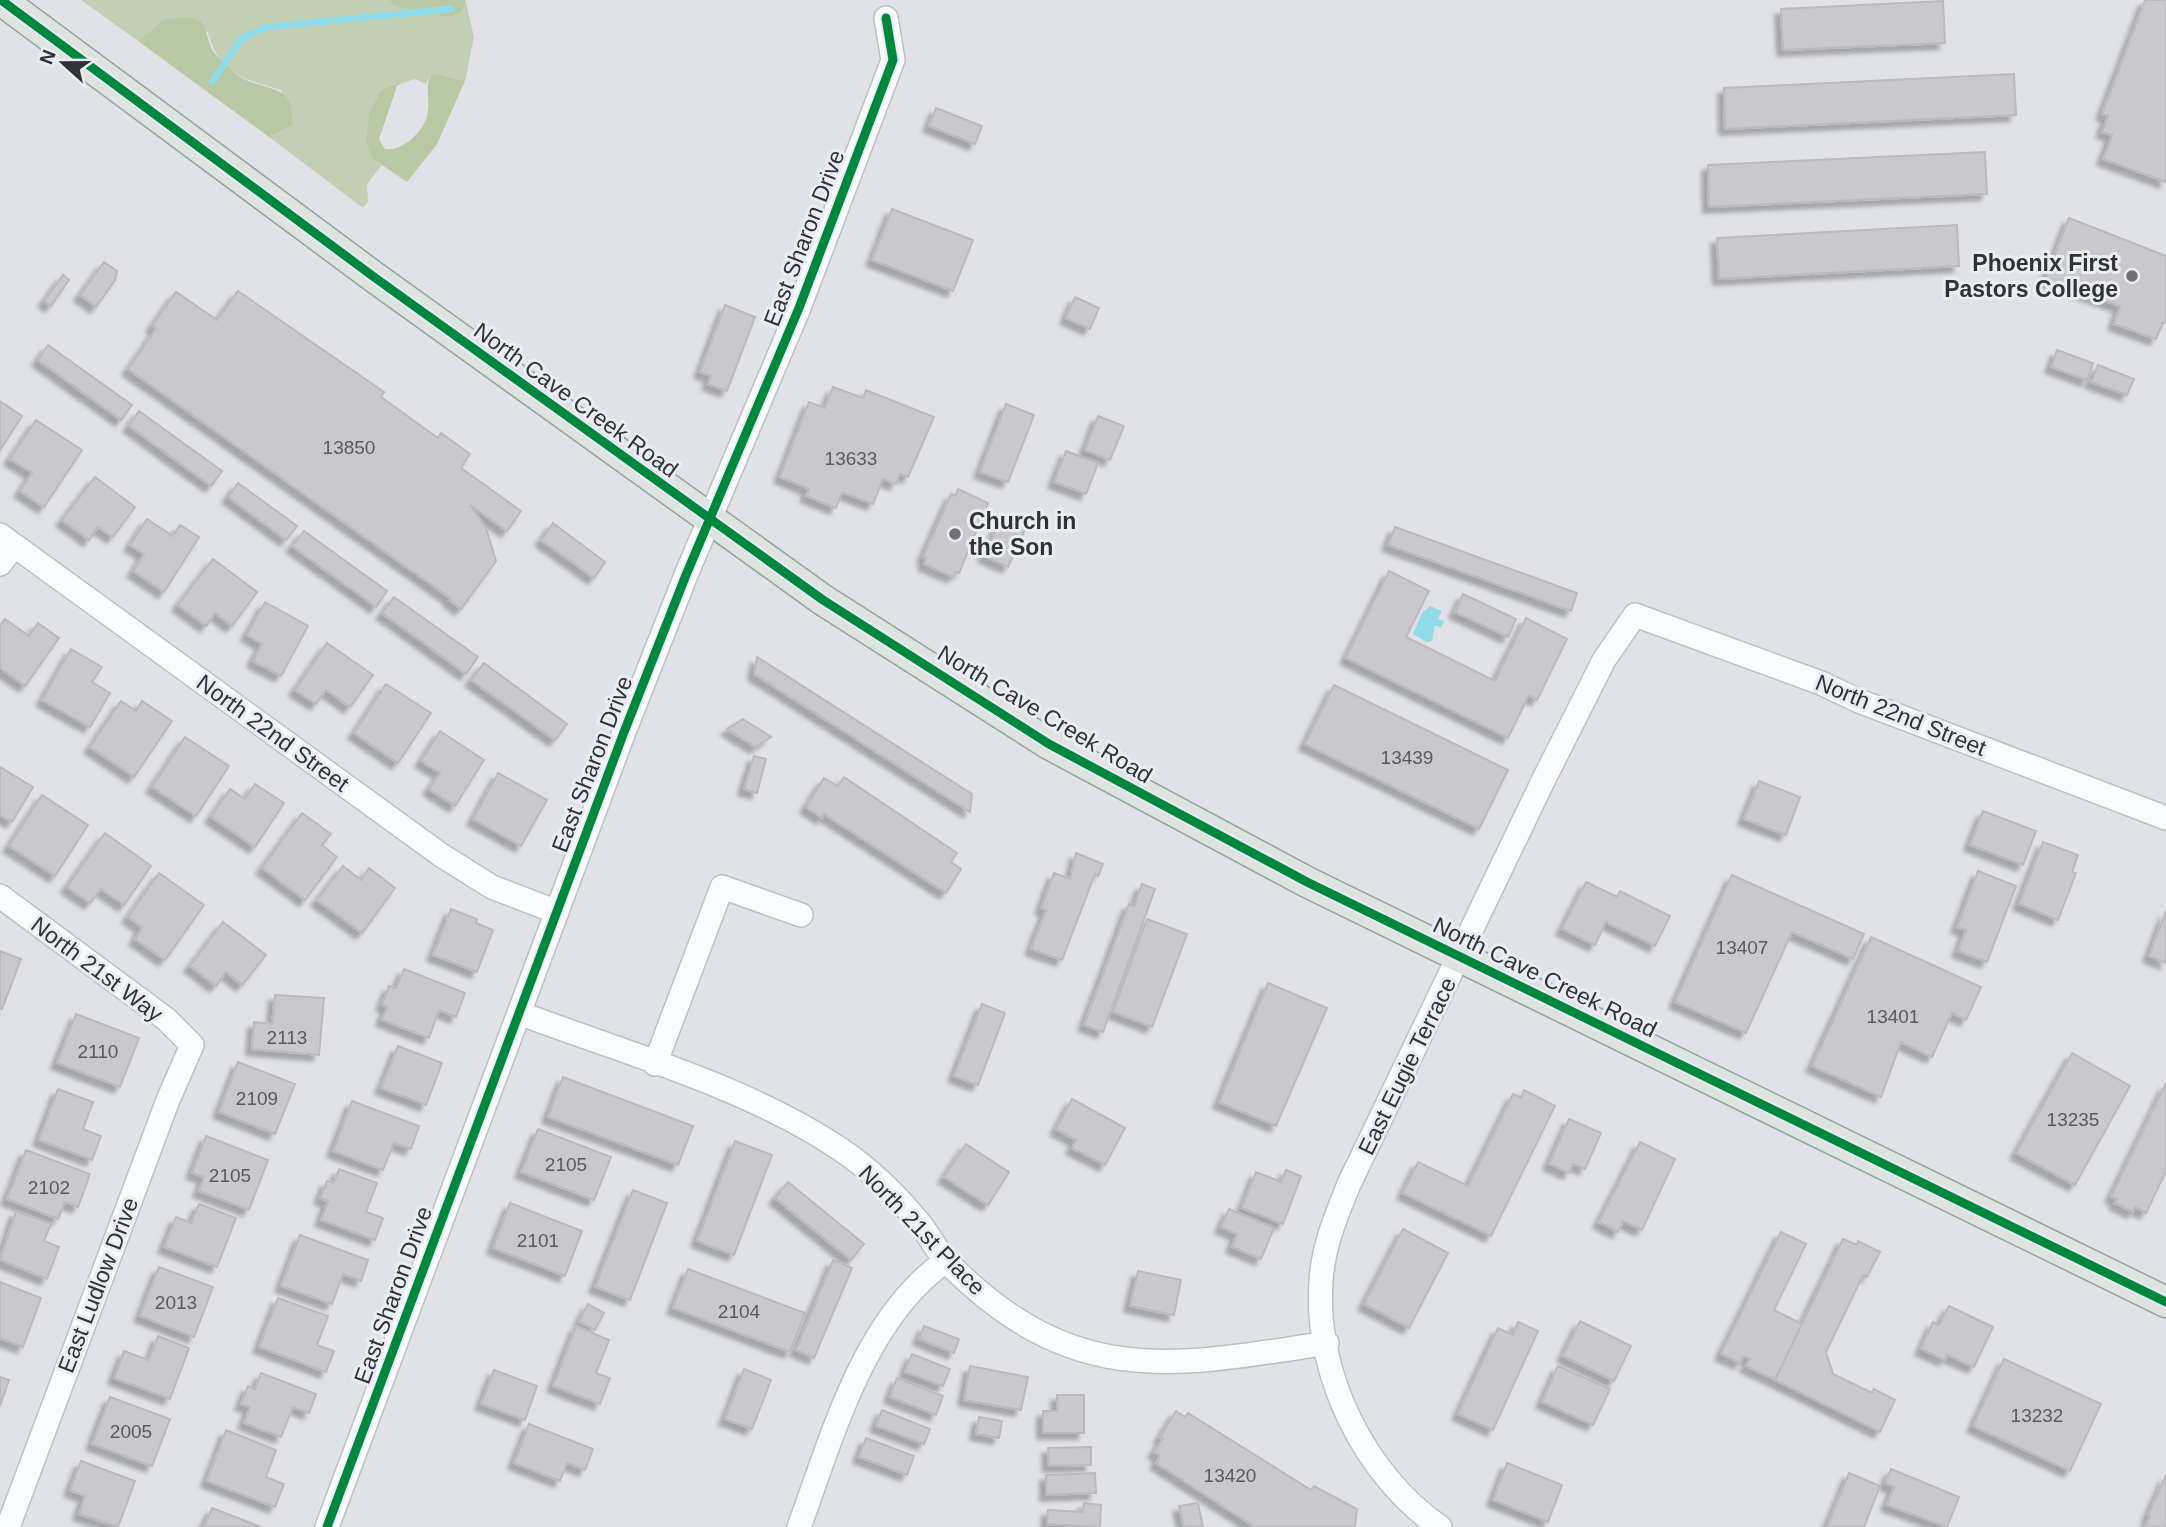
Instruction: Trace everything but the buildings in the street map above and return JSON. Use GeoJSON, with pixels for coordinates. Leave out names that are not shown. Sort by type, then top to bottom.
{"type":"FeatureCollection","features":[{"type":"Feature","properties":{"kind":"main road","name":"North Cave Creek Road"},"geometry":{"type":"LineString","coordinates":[[1,0],[374,277],[823,600],[1049,744],[1307,882],[2166,1302]]}},
{"type":"Feature","properties":{"kind":"street","name":"East Sharon Drive"},"geometry":{"type":"LineString","coordinates":[[327,1527],[624,732],[799,308],[893,60],[886,18]]}},
{"type":"Feature","properties":{"kind":"street","name":"North 22nd Street"},"geometry":{"type":"LineString","coordinates":[[7,541],[441,855],[492,887],[557,912]]}},
{"type":"Feature","properties":{"kind":"street"},"geometry":{"type":"LineString","coordinates":[[0,564],[7,541]]}},
{"type":"Feature","properties":{"kind":"street","name":"North 22nd Street"},"geometry":{"type":"LineString","coordinates":[[1635,615],[1821,683],[1859,701],[2166,818]]}},
{"type":"Feature","properties":{"kind":"street","name":"East Eugie Terrace"},"geometry":{"type":"LineString","coordinates":[[1326,1343],[1321,1282],[1328,1237],[1349,1184],[1605,660],[1635,615]]}},
{"type":"Feature","properties":{"kind":"street"},"geometry":{"type":"LineString","coordinates":[[654,1064],[722,887],[801,915]]}},
{"type":"Feature","properties":{"kind":"street","name":"North 21st Way"},"geometry":{"type":"LineString","coordinates":[[0,896],[166,1019],[192,1045]]}},
{"type":"Feature","properties":{"kind":"street","name":"North 21st Place"},"geometry":{"type":"LineString","coordinates":[[519,1013],[780,1114],[842,1150],[914,1217],[946,1261],[972,1286],[1027,1328],[1071,1347],[1118,1360],[1166,1364],[1226,1359],[1326,1343]]}},
{"type":"Feature","properties":{"kind":"street","name":"East Ludlow Drive"},"geometry":{"type":"LineString","coordinates":[[8,1527],[168,1100],[192,1045]]}},
{"type":"Feature","properties":{"kind":"street"},"geometry":{"type":"LineString","coordinates":[[799,1527],[856,1380],[891,1315],[920,1279],[946,1261]]}},
{"type":"Feature","properties":{"kind":"street"},"geometry":{"type":"LineString","coordinates":[[1326,1343],[1341,1403],[1374,1460],[1401,1495],[1440,1527]]}},
{"type":"Feature","properties":{"kind":"green space"},"geometry":{"type":"Polygon","coordinates":[[[81,0],[389,0],[394,6],[461,12],[466,2],[474,37],[465,81],[432,73],[426,84],[415,79],[381,91],[372,158],[382,165],[367,184],[368,202],[363,208],[269,137],[292,126],[281,90],[234,73],[218,57],[208,32],[163,20],[138,41],[81,0]]]}},
{"type":"Feature","properties":{"kind":"green space"},"geometry":{"type":"Polygon","coordinates":[[[389,0],[466,2],[461,12],[448,17],[394,6],[389,0]]]}},
{"type":"Feature","properties":{"kind":"green space"},"geometry":{"type":"Polygon","coordinates":[[[188,17],[201,21],[213,52],[234,72],[246,80],[281,92],[286,97],[292,113],[292,126],[269,137],[138,41],[163,20],[188,17]]]}},
{"type":"Feature","properties":{"kind":"green space"},"geometry":{"type":"Polygon","coordinates":[[[432,73],[465,81],[437,144],[407,182],[372,158],[366,141],[369,113],[381,91],[398,83],[379,139],[385,149],[406,143],[418,132],[426,118],[428,83],[432,73]]]}},
{"type":"Feature","properties":{"kind":"water"},"geometry":{"type":"Polygon","coordinates":[[[1430,606],[1442,611],[1438,619],[1444,621],[1441,628],[1435,625],[1432,641],[1427,642],[1413,634],[1422,613],[1430,606]]]}},
{"type":"Feature","properties":{"kind":"waterway"},"geometry":{"type":"LineString","coordinates":[[212,82],[242,38],[266,27],[451,9]]}},
{"type":"Feature","properties":{"kind":"cycle path"},"geometry":{"type":"LineString","coordinates":[[1,0],[374,277],[823,600],[1049,744],[1307,882],[2166,1302]]}},
{"type":"Feature","properties":{"kind":"cycle path"},"geometry":{"type":"LineString","coordinates":[[327,1527],[624,732],[686,575],[799,308],[893,60],[886,18]]}},
{"type":"Feature","properties":{"kind":"place","name":"Phoenix First Pastors College"},"geometry":{"type":"Point","coordinates":[2132,276]}},
{"type":"Feature","properties":{"kind":"place","name":"Church in the Son"},"geometry":{"type":"Point","coordinates":[955,534]}}]}
